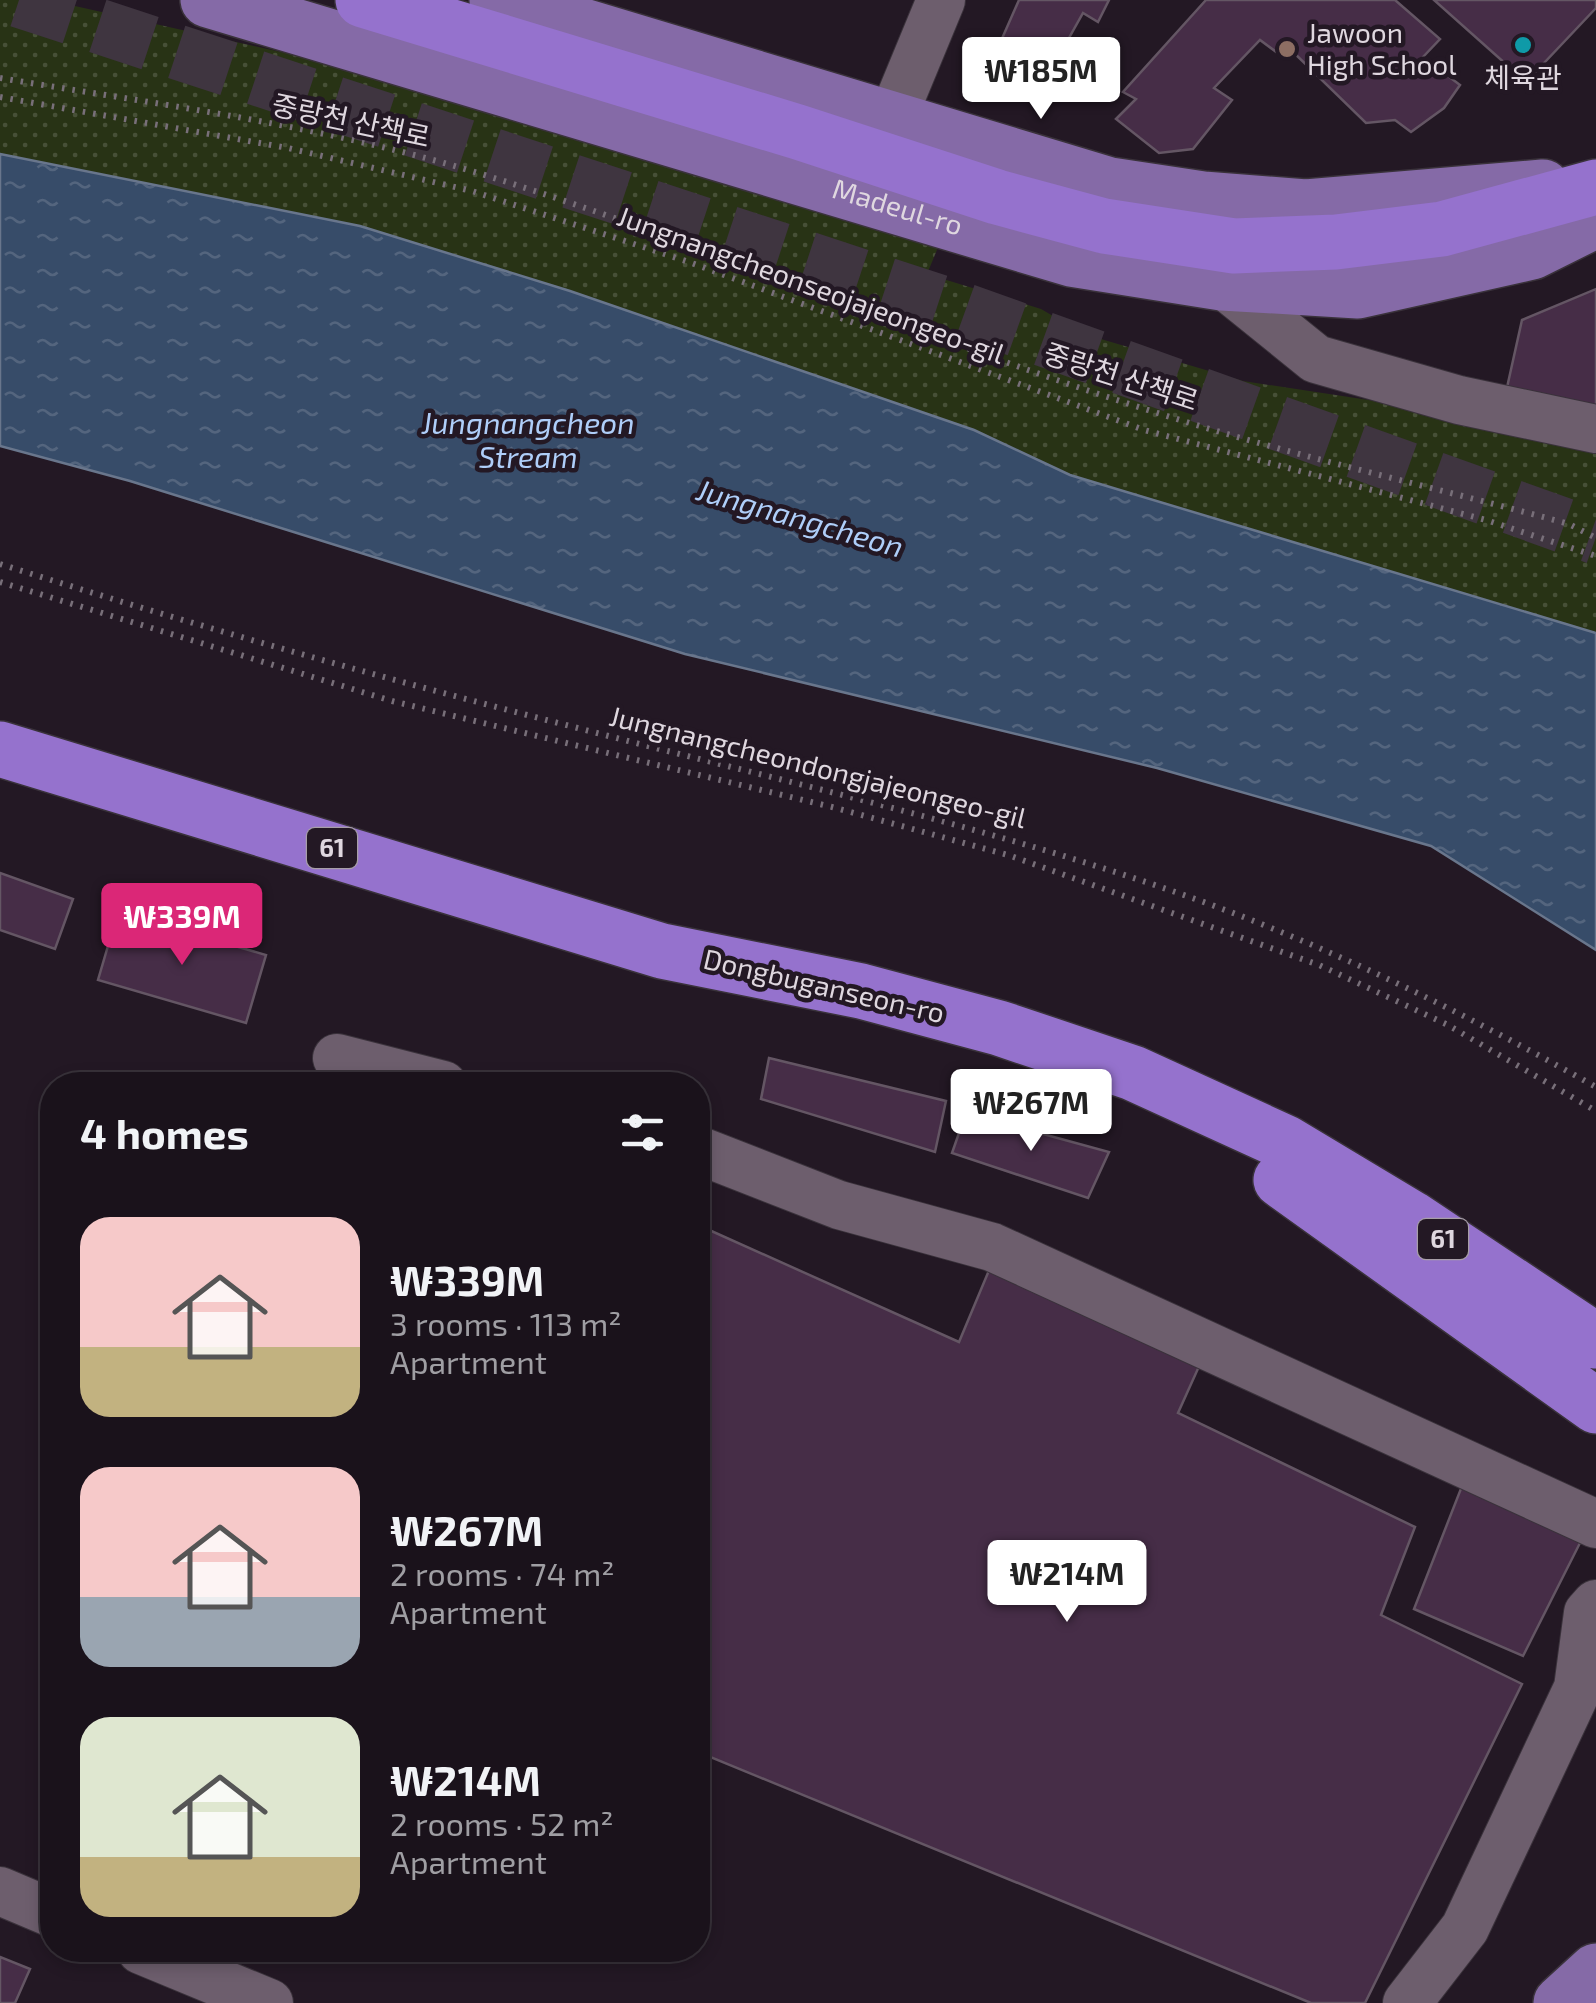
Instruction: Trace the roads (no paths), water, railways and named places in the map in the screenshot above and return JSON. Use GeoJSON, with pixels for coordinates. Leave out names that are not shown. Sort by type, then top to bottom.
{"type":"FeatureCollection","features":[{"type":"Feature","properties":{"kind":"highway"},"geometry":{"type":"LineString","coordinates":[[363,0],[798,132],[996,198],[1104,226],[1234,246],[1336,242],[1442,229],[1596,185]]}},
{"type":"Feature","properties":{"kind":"highway","name":"Dongbuganseon-ro"},"geometry":{"type":"LineString","coordinates":[[0,749],[662,951],[861,990],[999,1028],[1133,1073],[1286,1143],[1411,1218],[1596,1340]]}},
{"type":"Feature","properties":{"kind":"highway"},"geometry":{"type":"LineString","coordinates":[[1133,1073],[1596,1406]]}},
{"type":"Feature","properties":{"kind":"main road","name":"Madeul-ro"},"geometry":{"type":"LineString","coordinates":[[208,0],[1071,259],[1222,282],[1358,291],[1532,252],[1596,220]]}},
{"type":"Feature","properties":{"kind":"main road"},"geometry":{"type":"LineString","coordinates":[[497,0],[1110,185],[1202,199],[1306,207],[1596,185]]}},
{"type":"Feature","properties":{"kind":"main road"},"geometry":{"type":"LineString","coordinates":[[1562,2003],[1596,1971]]}},
{"type":"Feature","properties":{"kind":"street"},"geometry":{"type":"LineString","coordinates":[[891,122],[940,0]]}},
{"type":"Feature","properties":{"kind":"street"},"geometry":{"type":"LineString","coordinates":[[1222,282],[1316,359],[1460,400],[1596,429]]}},
{"type":"Feature","properties":{"kind":"street"},"geometry":{"type":"LineString","coordinates":[[337,1058],[392,1072]]}},
{"type":"Feature","properties":{"kind":"street"},"geometry":{"type":"LineString","coordinates":[[710,1155],[839,1205],[992,1246],[1596,1524]]}},
{"type":"Feature","properties":{"kind":"street"},"geometry":{"type":"LineString","coordinates":[[1407,2003],[1465,1928],[1578,1688],[1588,1612],[1596,1604]]}},
{"type":"Feature","properties":{"kind":"street"},"geometry":{"type":"LineString","coordinates":[[0,1891],[40,1908]]}},
{"type":"Feature","properties":{"kind":"street"},"geometry":{"type":"LineString","coordinates":[[171,1962],[269,2003]]}},
{"type":"Feature","properties":{"kind":"water","name":"Jungnangcheon Stream"},"geometry":{"type":"Polygon","coordinates":[[[0,154],[360,226],[570,291],[974,430],[1070,475],[1596,633],[1596,950],[1431,846],[1157,768],[685,654],[130,481],[0,446],[0,154]]]}},
{"type":"Feature","properties":{"kind":"tunnel"},"geometry":{"type":"LineString","coordinates":[[19,0],[960,309],[1596,537]]}},
{"type":"Feature","properties":{"kind":"place","name":"체육관"},"geometry":{"type":"Point","coordinates":[1523,45]}},
{"type":"Feature","properties":{"kind":"place","name":"Jawoon High School"},"geometry":{"type":"Point","coordinates":[1287,49]}},
{"type":"Feature","properties":{"kind":"water label","name":"Jungnangcheon"},"geometry":{"type":"Point","coordinates":[800,519]}}]}
